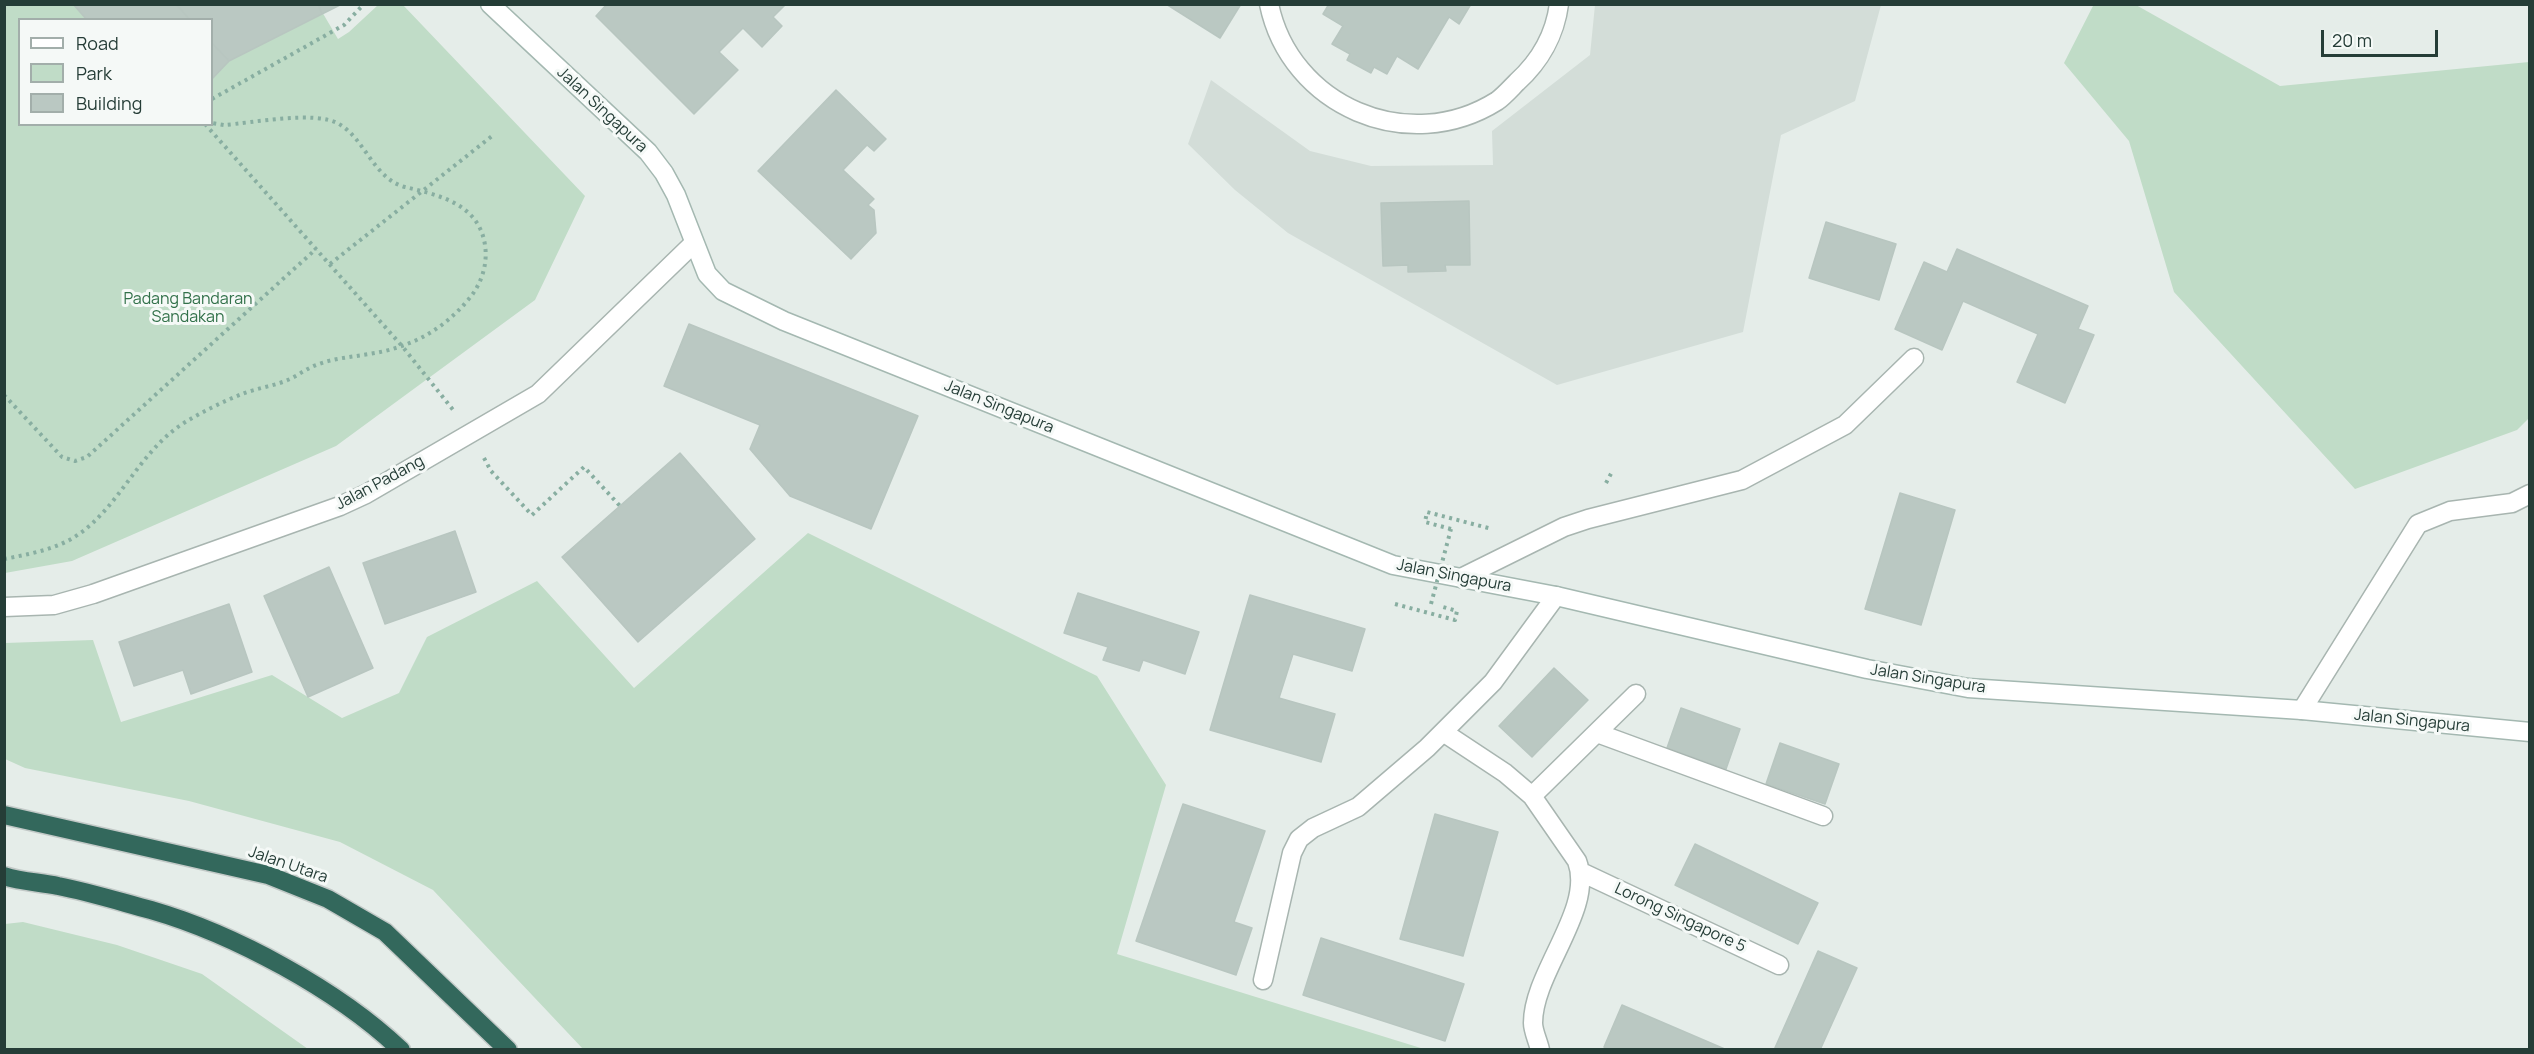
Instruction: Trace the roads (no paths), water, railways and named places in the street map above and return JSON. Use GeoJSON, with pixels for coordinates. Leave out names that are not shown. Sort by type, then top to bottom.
{"type":"FeatureCollection","features":[{"type":"Feature","properties":{"kind":"highway","name":"Jalan Utara"},"geometry":{"type":"LineString","coordinates":[[4,815],[268,875],[328,899],[386,932],[508,1050]]}},
{"type":"Feature","properties":{"kind":"highway"},"geometry":{"type":"LineString","coordinates":[[9,880],[58,886],[154,911],[265,954],[378,1028],[401,1050]]}},
{"type":"Feature","properties":{"kind":"street","name":"Jalan Singapura"},"geometry":{"type":"LineString","coordinates":[[490,4],[648,152],[664,172],[676,195],[707,274],[723,291],[784,321],[1393,566],[1556,596],[1867,669],[1968,688],[2302,710],[2529,732]]}},
{"type":"Feature","properties":{"kind":"street"},"geometry":{"type":"LineString","coordinates":[[1269,4],[1285,51],[1315,87],[1356,113],[1402,125],[1451,121],[1497,101],[1533,67],[1557,23],[1559,4]]}},
{"type":"Feature","properties":{"kind":"street","name":"Jalan Padang"},"geometry":{"type":"LineString","coordinates":[[4,607],[54,605],[93,594],[340,506],[538,394],[694,243]]}},
{"type":"Feature","properties":{"kind":"street"},"geometry":{"type":"LineString","coordinates":[[1461,578],[1572,524],[1742,480],[1845,425],[1914,358]]}},
{"type":"Feature","properties":{"kind":"street"},"geometry":{"type":"LineString","coordinates":[[2302,710],[2418,524],[2450,511],[2512,503],[2529,494]]}},
{"type":"Feature","properties":{"kind":"street"},"geometry":{"type":"LineString","coordinates":[[1263,980],[1292,853],[1299,839],[1313,828],[1358,807],[1443,732],[1493,682],[1556,596]]}},
{"type":"Feature","properties":{"kind":"street"},"geometry":{"type":"LineString","coordinates":[[1532,796],[1636,694]]}},
{"type":"Feature","properties":{"kind":"street"},"geometry":{"type":"LineString","coordinates":[[1443,732],[1505,773],[1532,796],[1577,861],[1581,872],[1581,891],[1537,1000],[1533,1023],[1540,1050]]}},
{"type":"Feature","properties":{"kind":"street"},"geometry":{"type":"LineString","coordinates":[[1597,733],[1823,816]]}},
{"type":"Feature","properties":{"kind":"street","name":"Lorong Singapore 5"},"geometry":{"type":"LineString","coordinates":[[1581,872],[1779,965]]}},
{"type":"Feature","properties":{"kind":"park label","name":"Padang Bandaran Sandakan"},"geometry":{"type":"Point","coordinates":[188,309]}}]}
